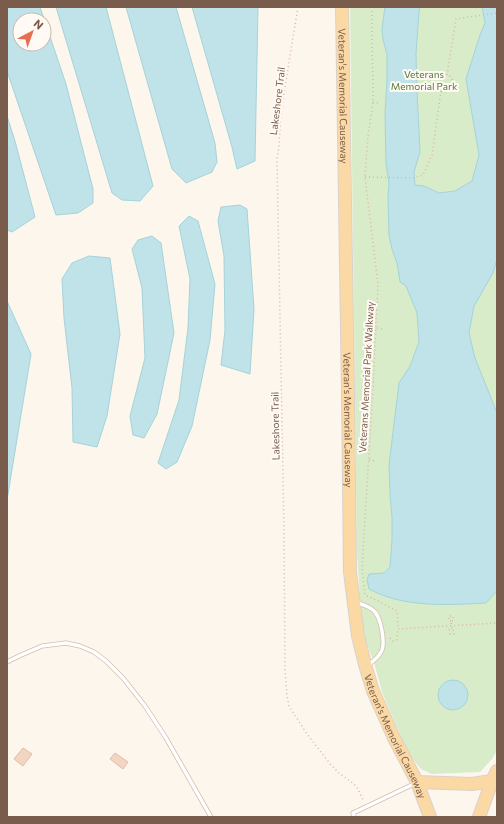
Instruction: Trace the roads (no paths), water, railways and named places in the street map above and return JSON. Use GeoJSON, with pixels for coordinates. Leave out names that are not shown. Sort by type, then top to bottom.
{"type":"FeatureCollection","features":[{"type":"Feature","properties":{"kind":"main road","name":"Veteran's Memorial Causeway"},"geometry":{"type":"LineString","coordinates":[[342,7],[350,572],[353,601],[358,636],[366,668],[374,691],[394,738],[417,782],[430,817]]}},
{"type":"Feature","properties":{"kind":"main road"},"geometry":{"type":"LineString","coordinates":[[417,782],[472,784],[495,776]]}},
{"type":"Feature","properties":{"kind":"main road"},"geometry":{"type":"LineString","coordinates":[[480,817],[495,776]]}},
{"type":"Feature","properties":{"kind":"lane"},"geometry":{"type":"LineString","coordinates":[[353,601],[376,612],[381,631],[383,642],[380,655],[366,668]]}},
{"type":"Feature","properties":{"kind":"lane"},"geometry":{"type":"LineString","coordinates":[[7,662],[42,646],[66,643],[80,646],[94,652],[122,678],[145,706],[166,738],[211,817]]}},
{"type":"Feature","properties":{"kind":"lane"},"geometry":{"type":"LineString","coordinates":[[354,817],[353,813],[417,782]]}},
{"type":"Feature","properties":{"kind":"water"},"geometry":{"type":"Polygon","coordinates":[[[7,7],[40,7],[42,12],[12,12],[12,52],[52,52],[52,43],[66,84],[93,189],[93,203],[78,213],[56,215],[7,71],[7,7]]]}},
{"type":"Feature","properties":{"kind":"water"},"geometry":{"type":"Polygon","coordinates":[[[56,7],[106,7],[153,186],[140,201],[122,200],[112,193],[56,7]]]}},
{"type":"Feature","properties":{"kind":"water"},"geometry":{"type":"Polygon","coordinates":[[[126,7],[176,7],[215,143],[217,162],[212,172],[186,183],[172,169],[126,7]]]}},
{"type":"Feature","properties":{"kind":"water"},"geometry":{"type":"Polygon","coordinates":[[[192,7],[258,7],[255,161],[237,169],[232,147],[192,7]]]}},
{"type":"Feature","properties":{"kind":"water"},"geometry":{"type":"Polygon","coordinates":[[[385,7],[420,7],[416,54],[420,152],[414,172],[415,185],[424,186],[439,193],[455,191],[472,181],[479,155],[466,79],[485,23],[482,7],[497,7],[497,259],[493,273],[474,306],[469,333],[475,358],[497,413],[497,591],[486,603],[426,604],[411,602],[383,595],[369,589],[367,580],[369,574],[384,573],[390,567],[392,517],[389,465],[399,383],[410,366],[419,342],[417,313],[406,286],[400,282],[397,263],[389,235],[389,183],[386,164],[385,114],[387,55],[382,29],[385,7]]]}},
{"type":"Feature","properties":{"kind":"water"},"geometry":{"type":"Polygon","coordinates":[[[7,116],[35,217],[12,232],[7,230],[7,116]]]}},
{"type":"Feature","properties":{"kind":"water"},"geometry":{"type":"Polygon","coordinates":[[[240,205],[247,209],[254,309],[250,374],[221,365],[225,330],[224,256],[218,221],[221,207],[240,205]]]}},
{"type":"Feature","properties":{"kind":"water"},"geometry":{"type":"Polygon","coordinates":[[[189,216],[198,221],[215,284],[210,340],[192,426],[177,462],[166,469],[158,463],[179,400],[188,328],[190,279],[179,226],[189,216]]]}},
{"type":"Feature","properties":{"kind":"water"},"geometry":{"type":"Polygon","coordinates":[[[152,236],[161,243],[174,333],[157,414],[144,438],[133,435],[130,416],[145,358],[142,288],[132,249],[138,240],[152,236]]]}},
{"type":"Feature","properties":{"kind":"water"},"geometry":{"type":"Polygon","coordinates":[[[89,256],[110,258],[120,334],[107,416],[97,447],[73,442],[72,388],[64,318],[62,279],[72,263],[89,256]]]}},
{"type":"Feature","properties":{"kind":"water"},"geometry":{"type":"Polygon","coordinates":[[[7,301],[31,354],[7,500],[7,301]]]}},
{"type":"Feature","properties":{"kind":"water"},"geometry":{"type":"Polygon","coordinates":[[[453,680],[464,684],[468,695],[464,706],[453,710],[442,706],[438,695],[442,684],[453,680]]]}},
{"type":"Feature","properties":{"kind":"park label","name":"Veterans Memorial Park"},"geometry":{"type":"Point","coordinates":[424,80]}}]}
